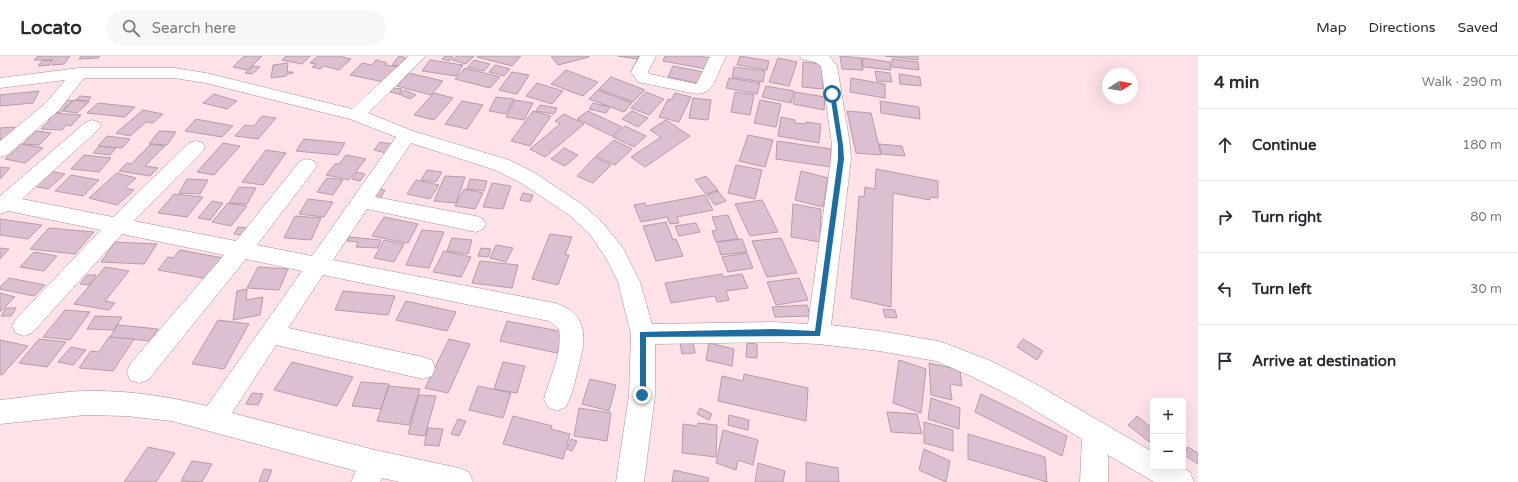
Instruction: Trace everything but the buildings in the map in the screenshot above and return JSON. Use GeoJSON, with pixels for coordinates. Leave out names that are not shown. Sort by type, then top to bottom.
{"type":"FeatureCollection","features":[{"type":"Feature","properties":{"kind":"street"},"geometry":{"type":"LineString","coordinates":[[356,115],[418,56]]}},
{"type":"Feature","properties":{"kind":"street"},"geometry":{"type":"LineString","coordinates":[[648,56],[639,72],[641,76],[644,78],[697,89],[706,83],[718,56]]}},
{"type":"Feature","properties":{"kind":"street"},"geometry":{"type":"LineString","coordinates":[[808,56],[823,58],[827,61],[829,66],[841,145],[841,159],[818,334]]}},
{"type":"Feature","properties":{"kind":"street"},"geometry":{"type":"LineString","coordinates":[[0,152],[52,106],[79,73]]}},
{"type":"Feature","properties":{"kind":"street"},"geometry":{"type":"LineString","coordinates":[[0,83],[79,73],[174,73],[200,77],[356,115],[407,135],[502,165],[528,178],[576,210],[596,228],[615,254],[629,282],[643,334],[642,395],[630,482]]}},
{"type":"Feature","properties":{"kind":"street"},"geometry":{"type":"LineString","coordinates":[[2,205],[92,126]]}},
{"type":"Feature","properties":{"kind":"street"},"geometry":{"type":"LineString","coordinates":[[212,420],[407,135]]}},
{"type":"Feature","properties":{"kind":"street"},"geometry":{"type":"LineString","coordinates":[[24,326],[118,225],[196,147]]}},
{"type":"Feature","properties":{"kind":"street"},"geometry":{"type":"LineString","coordinates":[[139,372],[241,250],[307,166]]}},
{"type":"Feature","properties":{"kind":"street"},"geometry":{"type":"LineString","coordinates":[[361,201],[476,224]]}},
{"type":"Feature","properties":{"kind":"street"},"geometry":{"type":"LineString","coordinates":[[2,205],[118,225],[555,313],[565,319],[570,326],[573,337],[557,399]]}},
{"type":"Feature","properties":{"kind":"street"},"geometry":{"type":"LineString","coordinates":[[643,334],[773,332],[818,334],[879,340],[938,351],[982,369],[1019,388],[1150,465]]}},
{"type":"Feature","properties":{"kind":"street"},"geometry":{"type":"LineString","coordinates":[[270,334],[423,368]]}},
{"type":"Feature","properties":{"kind":"street"},"geometry":{"type":"LineString","coordinates":[[0,412],[85,403],[126,404],[172,409],[212,420],[370,472],[459,482]]}},
{"type":"Feature","properties":{"kind":"street"},"geometry":{"type":"LineString","coordinates":[[1095,434],[1095,471],[1112,482]]}},
{"type":"Feature","properties":{"kind":"street"},"geometry":{"type":"LineString","coordinates":[[1158,470],[1180,482]]}},
{"type":"Feature","properties":{"kind":"route"},"geometry":{"type":"LineString","coordinates":[[642,395],[643,334],[773,332],[818,334],[841,159],[841,145],[832,94]]}}]}
